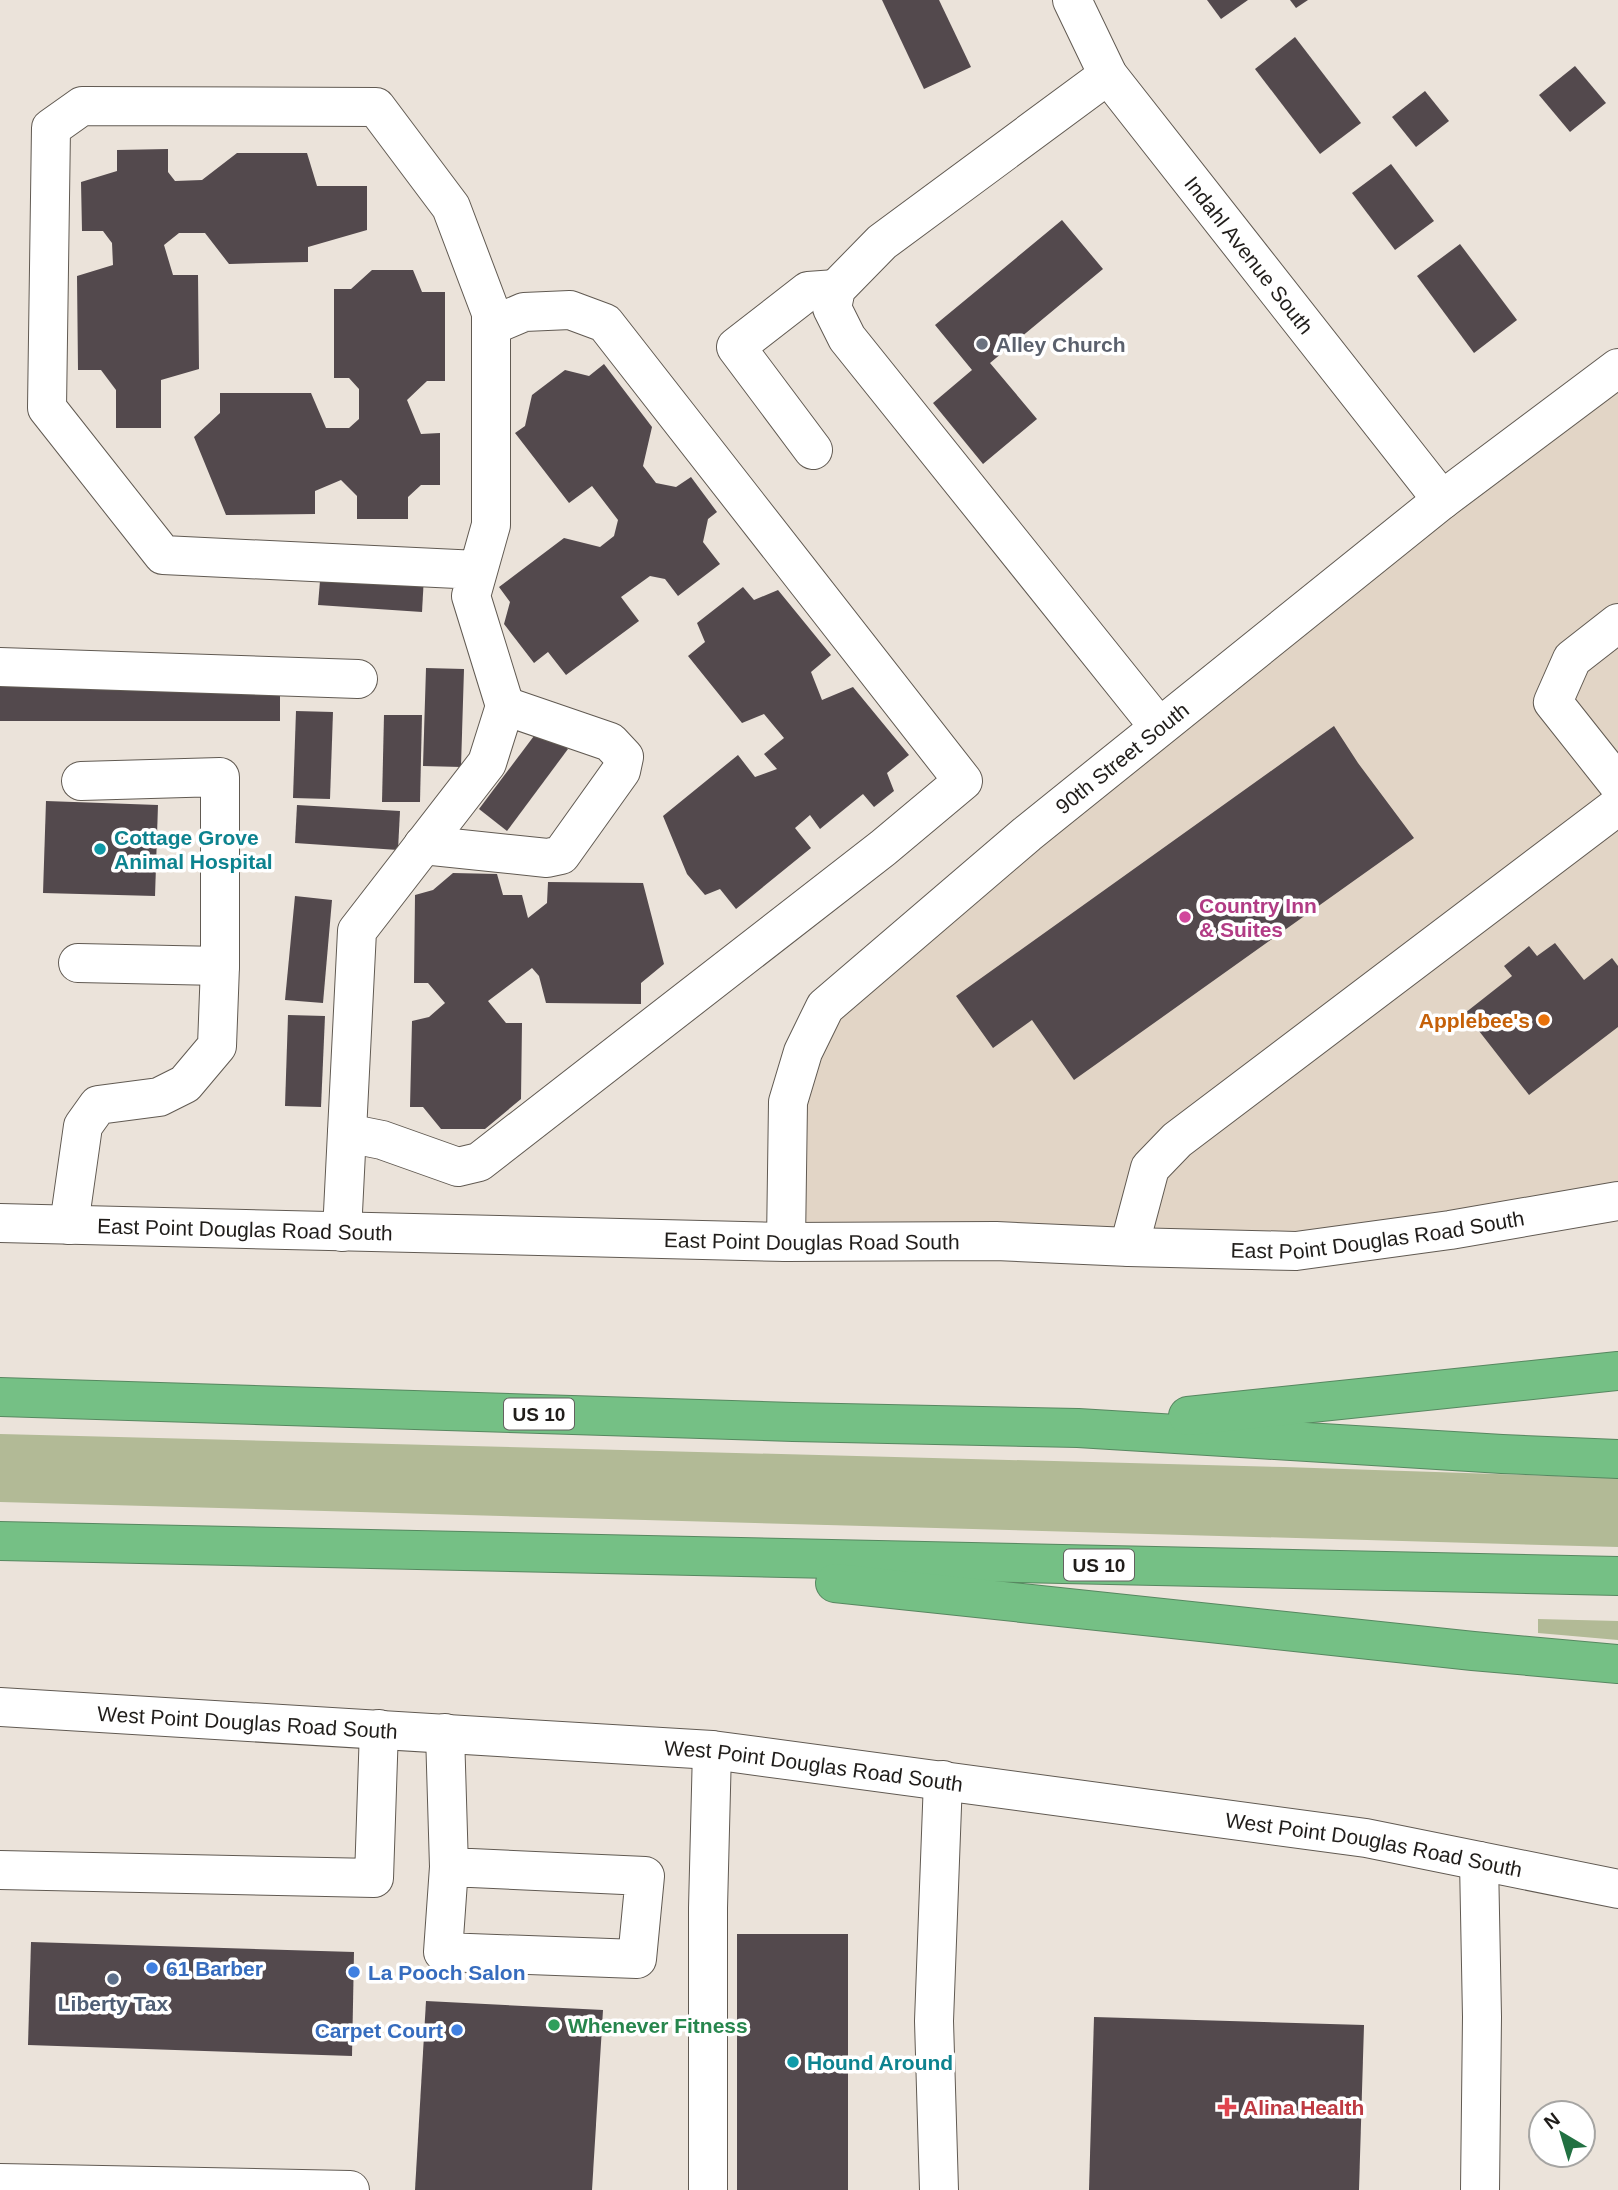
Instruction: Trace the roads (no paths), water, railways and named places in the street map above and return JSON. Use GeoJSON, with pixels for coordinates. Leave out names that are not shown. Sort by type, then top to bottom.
{"type":"FeatureCollection","features":[{"type":"Feature","properties":{"kind":"highway"},"geometry":{"type":"LineString","coordinates":[[1078,1428],[1618,1371]]}},
{"type":"Feature","properties":{"kind":"highway","name":"US 10"},"geometry":{"type":"LineString","coordinates":[[0,1398],[779,1422],[1078,1428],[1488,1454],[1618,1459]]}},
{"type":"Feature","properties":{"kind":"highway","name":"US 10"},"geometry":{"type":"LineString","coordinates":[[0,1541],[1618,1576]]}},
{"type":"Feature","properties":{"kind":"highway"},"geometry":{"type":"LineString","coordinates":[[579,1555],[1473,1651],[1618,1664]]}},
{"type":"Feature","properties":{"kind":"street","name":"Indahl Avenue South"},"geometry":{"type":"LineString","coordinates":[[1072,0],[1108,75],[1442,500]]}},
{"type":"Feature","properties":{"kind":"street"},"geometry":{"type":"LineString","coordinates":[[1108,75],[882,242],[836,289],[832,307],[847,338],[1159,727]]}},
{"type":"Feature","properties":{"kind":"street"},"geometry":{"type":"LineString","coordinates":[[342,1232],[356,931],[487,763],[505,706],[471,596],[491,525],[491,313],[451,207],[376,107],[82,106],[51,128],[47,408],[163,555],[478,570]]}},
{"type":"Feature","properties":{"kind":"street"},"geometry":{"type":"LineString","coordinates":[[813,450],[736,347],[808,291],[836,289]]}},
{"type":"Feature","properties":{"kind":"street"},"geometry":{"type":"LineString","coordinates":[[346,1133],[382,1140],[458,1167],[479,1162],[883,848],[963,781],[605,324],[570,310],[524,312],[491,326]]}},
{"type":"Feature","properties":{"kind":"street","name":"90th Street South"},"geometry":{"type":"LineString","coordinates":[[786,1242],[788,1102],[803,1052],[825,1007],[1027,834],[1159,727],[1442,500],[1618,368]]}},
{"type":"Feature","properties":{"kind":"street"},"geometry":{"type":"LineString","coordinates":[[1618,622],[1572,659],[1553,702],[1618,784]]}},
{"type":"Feature","properties":{"kind":"street"},"geometry":{"type":"LineString","coordinates":[[0,667],[358,679]]}},
{"type":"Feature","properties":{"kind":"street"},"geometry":{"type":"LineString","coordinates":[[423,845],[547,858],[561,855],[621,771],[624,757],[610,742],[505,706]]}},
{"type":"Feature","properties":{"kind":"street"},"geometry":{"type":"LineString","coordinates":[[69,1225],[83,1126],[98,1105],[159,1097],[185,1084],[216,1046],[219,965],[220,777],[81,781]]}},
{"type":"Feature","properties":{"kind":"street"},"geometry":{"type":"LineString","coordinates":[[1129,1247],[1150,1168],[1177,1140],[1618,806]]}},
{"type":"Feature","properties":{"kind":"street"},"geometry":{"type":"LineString","coordinates":[[78,963],[219,965]]}},
{"type":"Feature","properties":{"kind":"street","name":"East Point Douglas Road South"},"geometry":{"type":"LineString","coordinates":[[0,1223],[786,1242],[996,1241],[1296,1251],[1450,1230],[1618,1201]]}},
{"type":"Feature","properties":{"kind":"street","name":"West Point Douglas Road South"},"geometry":{"type":"LineString","coordinates":[[0,1707],[712,1750],[1366,1838],[1618,1889]]}},
{"type":"Feature","properties":{"kind":"street"},"geometry":{"type":"LineString","coordinates":[[0,1870],[374,1878],[379,1729]]}},
{"type":"Feature","properties":{"kind":"street"},"geometry":{"type":"LineString","coordinates":[[445,1733],[449,1867],[443,1952],[637,1959],[645,1876],[449,1867]]}},
{"type":"Feature","properties":{"kind":"street"},"geometry":{"type":"LineString","coordinates":[[708,2190],[708,1908],[712,1750]]}},
{"type":"Feature","properties":{"kind":"street"},"geometry":{"type":"LineString","coordinates":[[939,2190],[934,2021],[943,1780]]}},
{"type":"Feature","properties":{"kind":"street"},"geometry":{"type":"LineString","coordinates":[[1479,1861],[1482,2017],[1480,2190]]}},
{"type":"Feature","properties":{"kind":"street"},"geometry":{"type":"LineString","coordinates":[[0,2183],[350,2190]]}},
{"type":"Feature","properties":{"kind":"place","name":"Alley Church"},"geometry":{"type":"Point","coordinates":[982,344]}},
{"type":"Feature","properties":{"kind":"place","name":"Cottage Grove Animal Hospital"},"geometry":{"type":"Point","coordinates":[100,849]}},
{"type":"Feature","properties":{"kind":"place","name":"Country Inn & Suites"},"geometry":{"type":"Point","coordinates":[1185,917]}},
{"type":"Feature","properties":{"kind":"place","name":"Applebee's"},"geometry":{"type":"Point","coordinates":[1544,1020]}},
{"type":"Feature","properties":{"kind":"place","name":"61 Barber"},"geometry":{"type":"Point","coordinates":[152,1968]}},
{"type":"Feature","properties":{"kind":"place","name":"La Pooch Salon"},"geometry":{"type":"Point","coordinates":[354,1972]}},
{"type":"Feature","properties":{"kind":"place","name":"Liberty Tax"},"geometry":{"type":"Point","coordinates":[113,1979]}},
{"type":"Feature","properties":{"kind":"place","name":"Whenever Fitness"},"geometry":{"type":"Point","coordinates":[554,2025]}},
{"type":"Feature","properties":{"kind":"place","name":"Carpet Court"},"geometry":{"type":"Point","coordinates":[457,2030]}},
{"type":"Feature","properties":{"kind":"place","name":"Hound Around"},"geometry":{"type":"Point","coordinates":[793,2062]}},
{"type":"Feature","properties":{"kind":"place","name":"Alina Health"},"geometry":{"type":"Point","coordinates":[1227,2107]}}]}
